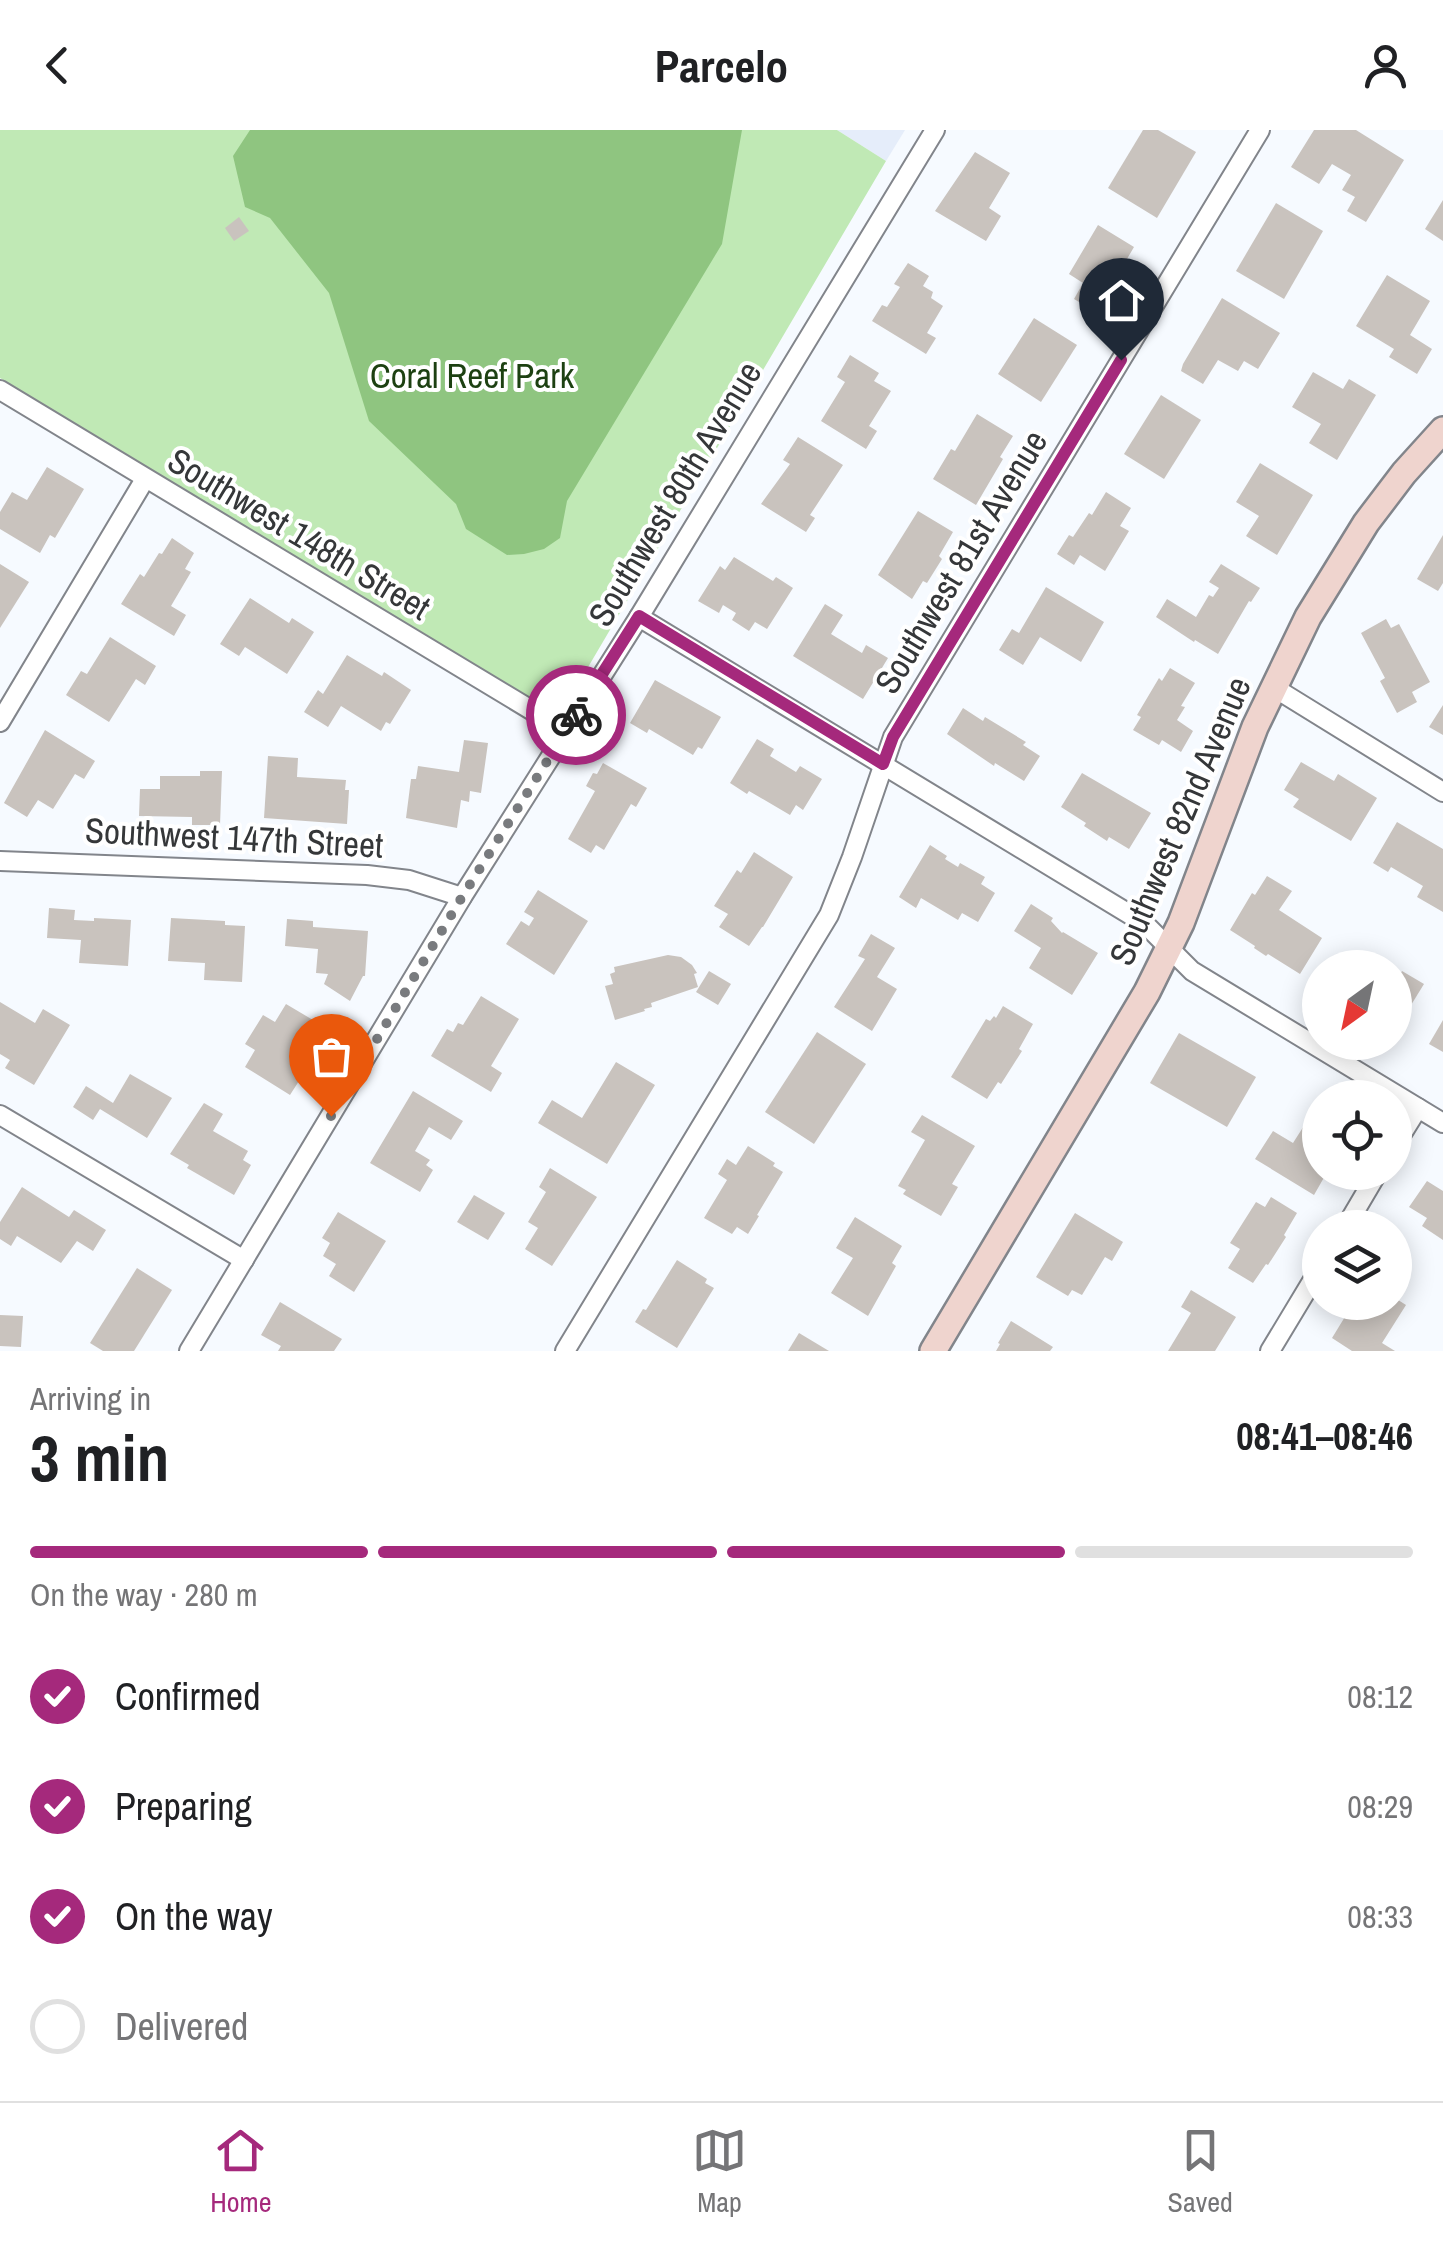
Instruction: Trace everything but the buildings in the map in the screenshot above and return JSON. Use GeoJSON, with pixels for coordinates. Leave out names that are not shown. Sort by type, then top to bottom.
{"type":"FeatureCollection","features":[{"type":"Feature","properties":{"kind":"street","name":"Southwest 80th Avenue"},"geometry":{"type":"LineString","coordinates":[[188,1351],[934,130]]}},
{"type":"Feature","properties":{"kind":"street","name":"Southwest 81st Avenue"},"geometry":{"type":"LineString","coordinates":[[565,1351],[829,914],[893,737],[1260,130]]}},
{"type":"Feature","properties":{"kind":"street","name":"Southwest 148th Street"},"geometry":{"type":"LineString","coordinates":[[0,390],[566,731]]}},
{"type":"Feature","properties":{"kind":"street","name":"Southwest 82nd Avenue"},"geometry":{"type":"LineString","coordinates":[[933,1351],[1059,1142],[1169,948],[1248,744],[1308,617],[1404,473],[1438,444]]}},
{"type":"Feature","properties":{"kind":"street"},"geometry":{"type":"LineString","coordinates":[[0,722],[145,479]]}},
{"type":"Feature","properties":{"kind":"street"},"geometry":{"type":"LineString","coordinates":[[639,616],[1144,923],[1192,971],[1443,1123]]}},
{"type":"Feature","properties":{"kind":"street"},"geometry":{"type":"LineString","coordinates":[[1273,687],[1443,792]]}},
{"type":"Feature","properties":{"kind":"street","name":"Southwest 147th Street"},"geometry":{"type":"LineString","coordinates":[[0,861],[367,875],[408,880],[462,897]]}},
{"type":"Feature","properties":{"kind":"street"},"geometry":{"type":"LineString","coordinates":[[1412,1118],[1418,1108]]}},
{"type":"Feature","properties":{"kind":"street"},"geometry":{"type":"LineString","coordinates":[[0,1115],[244,1260]]}},
{"type":"Feature","properties":{"kind":"street"},"geometry":{"type":"LineString","coordinates":[[1270,1351],[1302,1298]]}},
{"type":"Feature","properties":{"kind":"shaded area"},"geometry":{"type":"Polygon","coordinates":[[[837,130],[905,130],[886,161],[837,130]]]}},
{"type":"Feature","properties":{"kind":"green space","name":"Coral Reef Park"},"geometry":{"type":"Polygon","coordinates":[[[0,130],[837,130],[886,161],[574,691],[541,709],[0,378],[0,130]]]}},
{"type":"Feature","properties":{"kind":"green space"},"geometry":{"type":"Polygon","coordinates":[[[250,130],[742,130],[722,244],[567,501],[560,538],[544,549],[507,555],[466,529],[456,504],[369,421],[329,293],[270,218],[245,207],[233,156],[250,130]]]}},
{"type":"Feature","properties":{"kind":"way so far"},"geometry":{"type":"LineString","coordinates":[[331,1116],[576,715]]}},
{"type":"Feature","properties":{"kind":"route"},"geometry":{"type":"LineString","coordinates":[[576,715],[639,616],[883,764],[893,737],[1121,360]]}}]}
